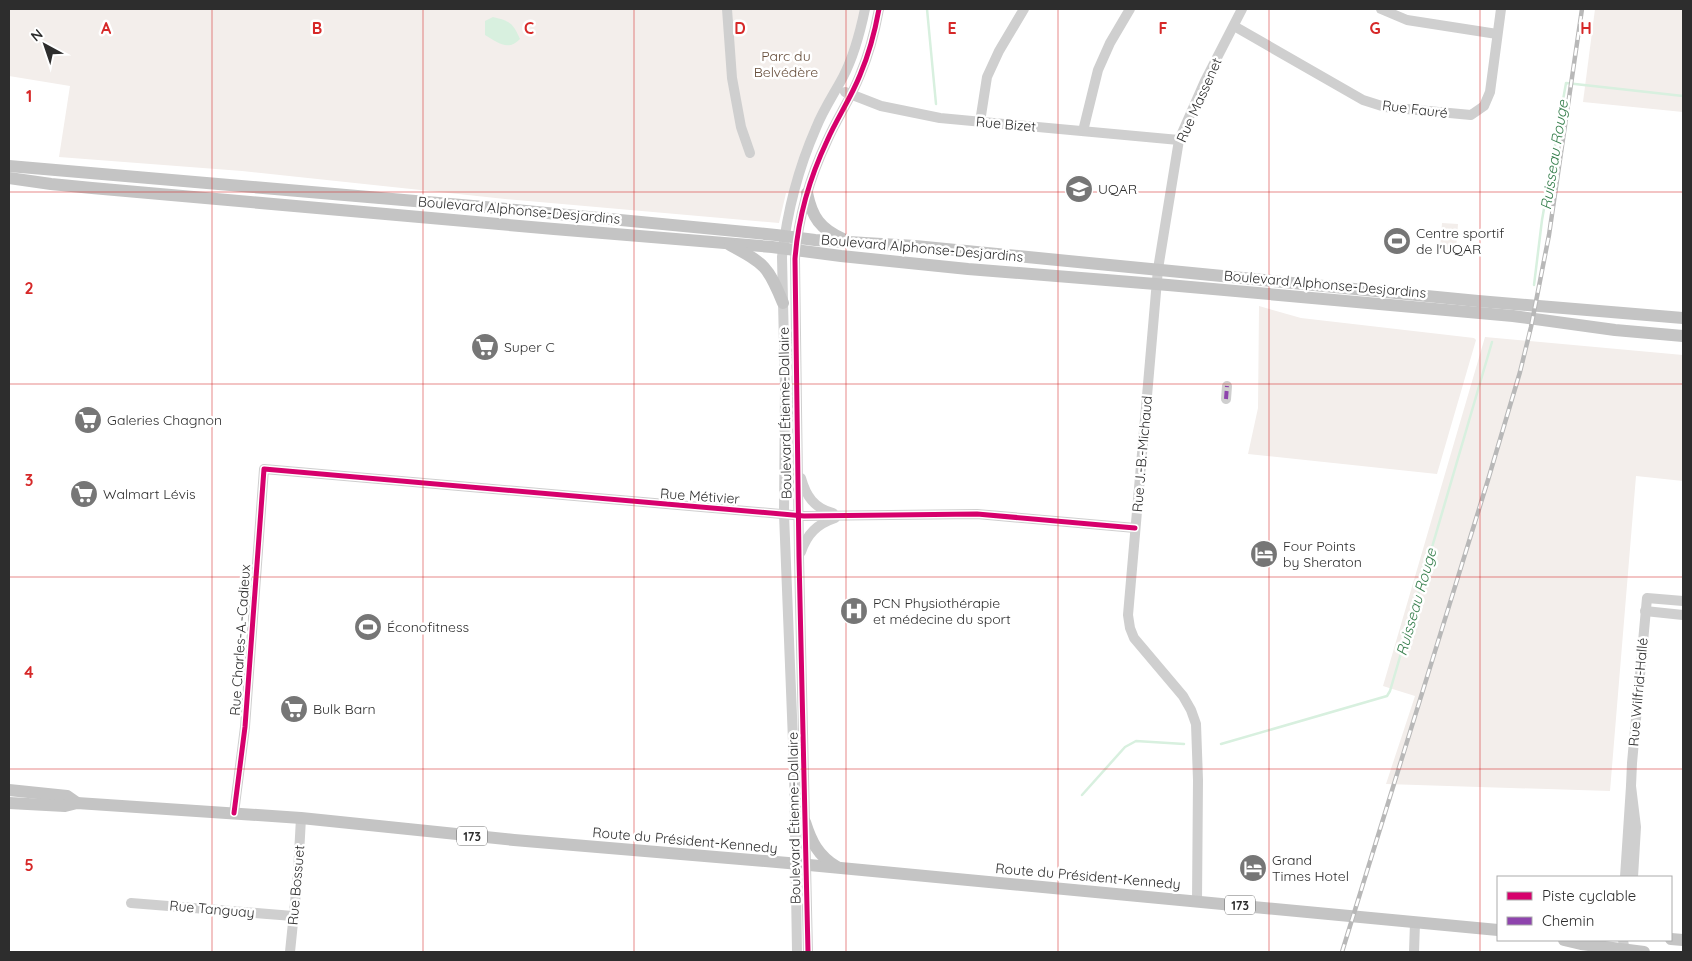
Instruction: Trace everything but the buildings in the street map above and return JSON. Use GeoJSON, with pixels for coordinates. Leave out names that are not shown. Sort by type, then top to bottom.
{"type":"FeatureCollection","features":[{"type":"Feature","properties":{"kind":"main road","name":"Boulevard Alphonse-Desjardins"},"geometry":{"type":"LineString","coordinates":[[9,166],[486,207],[790,243],[958,268],[1506,315],[1615,330],[1683,336]]}},
{"type":"Feature","properties":{"kind":"main road","name":"Boulevard Alphonse-Desjardins"},"geometry":{"type":"LineString","coordinates":[[9,178],[68,186],[726,243],[853,242],[915,246],[1478,301],[1683,318]]}},
{"type":"Feature","properties":{"kind":"main road"},"geometry":{"type":"LineString","coordinates":[[808,193],[813,215],[823,227],[853,242]]}},
{"type":"Feature","properties":{"kind":"main road"},"geometry":{"type":"LineString","coordinates":[[726,243],[757,260],[766,268],[783,303]]}},
{"type":"Feature","properties":{"kind":"main road","name":"Route du Président-Kennedy"},"geometry":{"type":"LineString","coordinates":[[9,790],[67,796],[77,803]]}},
{"type":"Feature","properties":{"kind":"main road","name":"Route du Président-Kennedy"},"geometry":{"type":"LineString","coordinates":[[9,803],[65,806],[77,803],[301,818],[512,840],[801,864],[1497,930]]}},
{"type":"Feature","properties":{"kind":"main road"},"geometry":{"type":"LineString","coordinates":[[805,822],[818,851],[829,862],[839,868]]}},
{"type":"Feature","properties":{"kind":"main road"},"geometry":{"type":"LineString","coordinates":[[1568,941],[1581,944],[1625,945],[1644,952]]}},
{"type":"Feature","properties":{"kind":"street"},"geometry":{"type":"LineString","coordinates":[[727,9],[732,78],[741,127],[750,153]]}},
{"type":"Feature","properties":{"kind":"street","name":"Boulevard Étienne-Dallaire"},"geometry":{"type":"LineString","coordinates":[[808,952],[794,766],[784,514],[785,389],[783,303],[797,180],[805,153],[817,125],[855,49],[865,9]]}},
{"type":"Feature","properties":{"kind":"street","name":"Boulevard Étienne-Dallaire"},"geometry":{"type":"LineString","coordinates":[[797,952],[805,822],[795,333],[790,243],[827,140],[859,76],[871,44],[879,9]]}},
{"type":"Feature","properties":{"kind":"street"},"geometry":{"type":"LineString","coordinates":[[980,122],[987,77],[999,51],[1024,9]]}},
{"type":"Feature","properties":{"kind":"street"},"geometry":{"type":"LineString","coordinates":[[1083,131],[1098,70],[1110,43],[1130,9]]}},
{"type":"Feature","properties":{"kind":"street","name":"Rue Massenet"},"geometry":{"type":"LineString","coordinates":[[1157,284],[1179,140],[1204,81],[1242,9]]}},
{"type":"Feature","properties":{"kind":"street"},"geometry":{"type":"LineString","coordinates":[[1381,9],[1407,20],[1497,34]]}},
{"type":"Feature","properties":{"kind":"street","name":"Rue Fauré"},"geometry":{"type":"LineString","coordinates":[[1234,26],[1362,100],[1385,107],[1471,115],[1484,106],[1490,92],[1501,9]]}},
{"type":"Feature","properties":{"kind":"street","name":"Rue Bizet"},"geometry":{"type":"LineString","coordinates":[[837,88],[881,106],[940,118],[1179,140]]}},
{"type":"Feature","properties":{"kind":"street","name":"Rue J.-B.-Michaud"},"geometry":{"type":"LineString","coordinates":[[1157,284],[1128,615],[1134,638],[1183,696],[1196,724],[1198,788],[1197,901]]}},
{"type":"Feature","properties":{"kind":"street"},"geometry":{"type":"LineString","coordinates":[[1226,399],[1227,386]]}},
{"type":"Feature","properties":{"kind":"street"},"geometry":{"type":"LineString","coordinates":[[798,465],[804,486],[812,501],[822,510],[843,515]]}},
{"type":"Feature","properties":{"kind":"street","name":"Rue Métivier"},"geometry":{"type":"LineString","coordinates":[[264,469],[784,514],[977,514],[1135,528]]}},
{"type":"Feature","properties":{"kind":"street","name":"Rue Charles-A.-Cadieux"},"geometry":{"type":"LineString","coordinates":[[234,813],[245,727],[264,469]]}},
{"type":"Feature","properties":{"kind":"street"},"geometry":{"type":"LineString","coordinates":[[799,557],[804,544],[814,529],[828,520],[843,515]]}},
{"type":"Feature","properties":{"kind":"street","name":"Rue Wilfrid-Hallé"},"geometry":{"type":"LineString","coordinates":[[1625,876],[1632,763],[1647,598],[1683,601]]}},
{"type":"Feature","properties":{"kind":"street"},"geometry":{"type":"LineString","coordinates":[[1645,611],[1683,615]]}},
{"type":"Feature","properties":{"kind":"street","name":"Rue Wilfrid-Hallé"},"geometry":{"type":"LineString","coordinates":[[1631,786],[1636,827],[1634,876]]}},
{"type":"Feature","properties":{"kind":"street","name":"Rue Bossuet"},"geometry":{"type":"LineString","coordinates":[[290,952],[301,818]]}},
{"type":"Feature","properties":{"kind":"street","name":"Rue Tanguay"},"geometry":{"type":"LineString","coordinates":[[131,903],[293,916]]}},
{"type":"Feature","properties":{"kind":"street"},"geometry":{"type":"LineString","coordinates":[[1414,952],[1415,923]]}},
{"type":"Feature","properties":{"kind":"green space","name":"Parc du Belvédère"},"geometry":{"type":"Polygon","coordinates":[[[9,9],[865,9],[837,88],[794,193],[786,193],[779,223],[505,199],[242,171],[59,157],[70,86],[9,76],[9,9]]]}},
{"type":"Feature","properties":{"kind":"green space"},"geometry":{"type":"Polygon","coordinates":[[[1595,9],[1683,9],[1683,112],[1583,102],[1595,9]]]}},
{"type":"Feature","properties":{"kind":"green space"},"geometry":{"type":"Polygon","coordinates":[[[1442,223],[1458,224],[1456,250],[1440,249],[1442,223]]]}},
{"type":"Feature","properties":{"kind":"green space"},"geometry":{"type":"Polygon","coordinates":[[[1259,306],[1301,318],[1474,338],[1476,340],[1437,474],[1248,454],[1258,408],[1259,306]]]}},
{"type":"Feature","properties":{"kind":"green space"},"geometry":{"type":"Polygon","coordinates":[[[1485,337],[1683,355],[1683,481],[1636,476],[1610,791],[1386,784],[1415,696],[1383,686],[1485,337]]]}},
{"type":"Feature","properties":{"kind":"shaded area"},"geometry":{"type":"Polygon","coordinates":[[[493,17],[510,23],[520,39],[516,43],[507,45],[498,43],[485,35],[485,21],[493,17]]]}},
{"type":"Feature","properties":{"kind":"waterway"},"geometry":{"type":"LineString","coordinates":[[927,9],[936,104]]}},
{"type":"Feature","properties":{"kind":"waterway","name":"Ruisseau Rouge"},"geometry":{"type":"LineString","coordinates":[[1534,285],[1542,220],[1566,83],[1683,96]]}},
{"type":"Feature","properties":{"kind":"waterway","name":"Ruisseau Rouge"},"geometry":{"type":"LineString","coordinates":[[1221,744],[1387,696],[1492,342]]}},
{"type":"Feature","properties":{"kind":"waterway","name":"Ruisseau Rouge"},"geometry":{"type":"LineString","coordinates":[[1082,795],[1125,747],[1136,741],[1184,744]]}},
{"type":"Feature","properties":{"kind":"railway"},"geometry":{"type":"LineString","coordinates":[[1342,952],[1520,372],[1549,235],[1582,9]]}},
{"type":"Feature","properties":{"kind":"marked path"},"geometry":{"type":"LineString","coordinates":[[1226,399],[1227,386]]}},
{"type":"Feature","properties":{"kind":"cycle path"},"geometry":{"type":"LineString","coordinates":[[808,952],[799,557],[795,259],[802,214],[815,169],[863,67],[876,26],[879,9]]}},
{"type":"Feature","properties":{"kind":"cycle path"},"geometry":{"type":"LineString","coordinates":[[234,813],[245,727],[264,469],[804,516],[977,514],[1135,528]]}},
{"type":"Feature","properties":{"kind":"place","name":"UQAR"},"geometry":{"type":"Point","coordinates":[1079,189]}},
{"type":"Feature","properties":{"kind":"place","name":"Centre sportif de l'UQAR"},"geometry":{"type":"Point","coordinates":[1397,241]}},
{"type":"Feature","properties":{"kind":"place","name":"Super C"},"geometry":{"type":"Point","coordinates":[485,347]}},
{"type":"Feature","properties":{"kind":"place","name":"Galeries Chagnon"},"geometry":{"type":"Point","coordinates":[88,420]}},
{"type":"Feature","properties":{"kind":"place","name":"Walmart Lévis"},"geometry":{"type":"Point","coordinates":[84,494]}},
{"type":"Feature","properties":{"kind":"place","name":"Four Points by Sheraton"},"geometry":{"type":"Point","coordinates":[1264,554]}},
{"type":"Feature","properties":{"kind":"place","name":"PCN Physiothérapie et médecine du sport"},"geometry":{"type":"Point","coordinates":[854,611]}},
{"type":"Feature","properties":{"kind":"place","name":"Éconofitness"},"geometry":{"type":"Point","coordinates":[368,627]}},
{"type":"Feature","properties":{"kind":"place","name":"Bulk Barn"},"geometry":{"type":"Point","coordinates":[294,709]}},
{"type":"Feature","properties":{"kind":"place","name":"Grand Times Hotel"},"geometry":{"type":"Point","coordinates":[1253,868]}}]}
